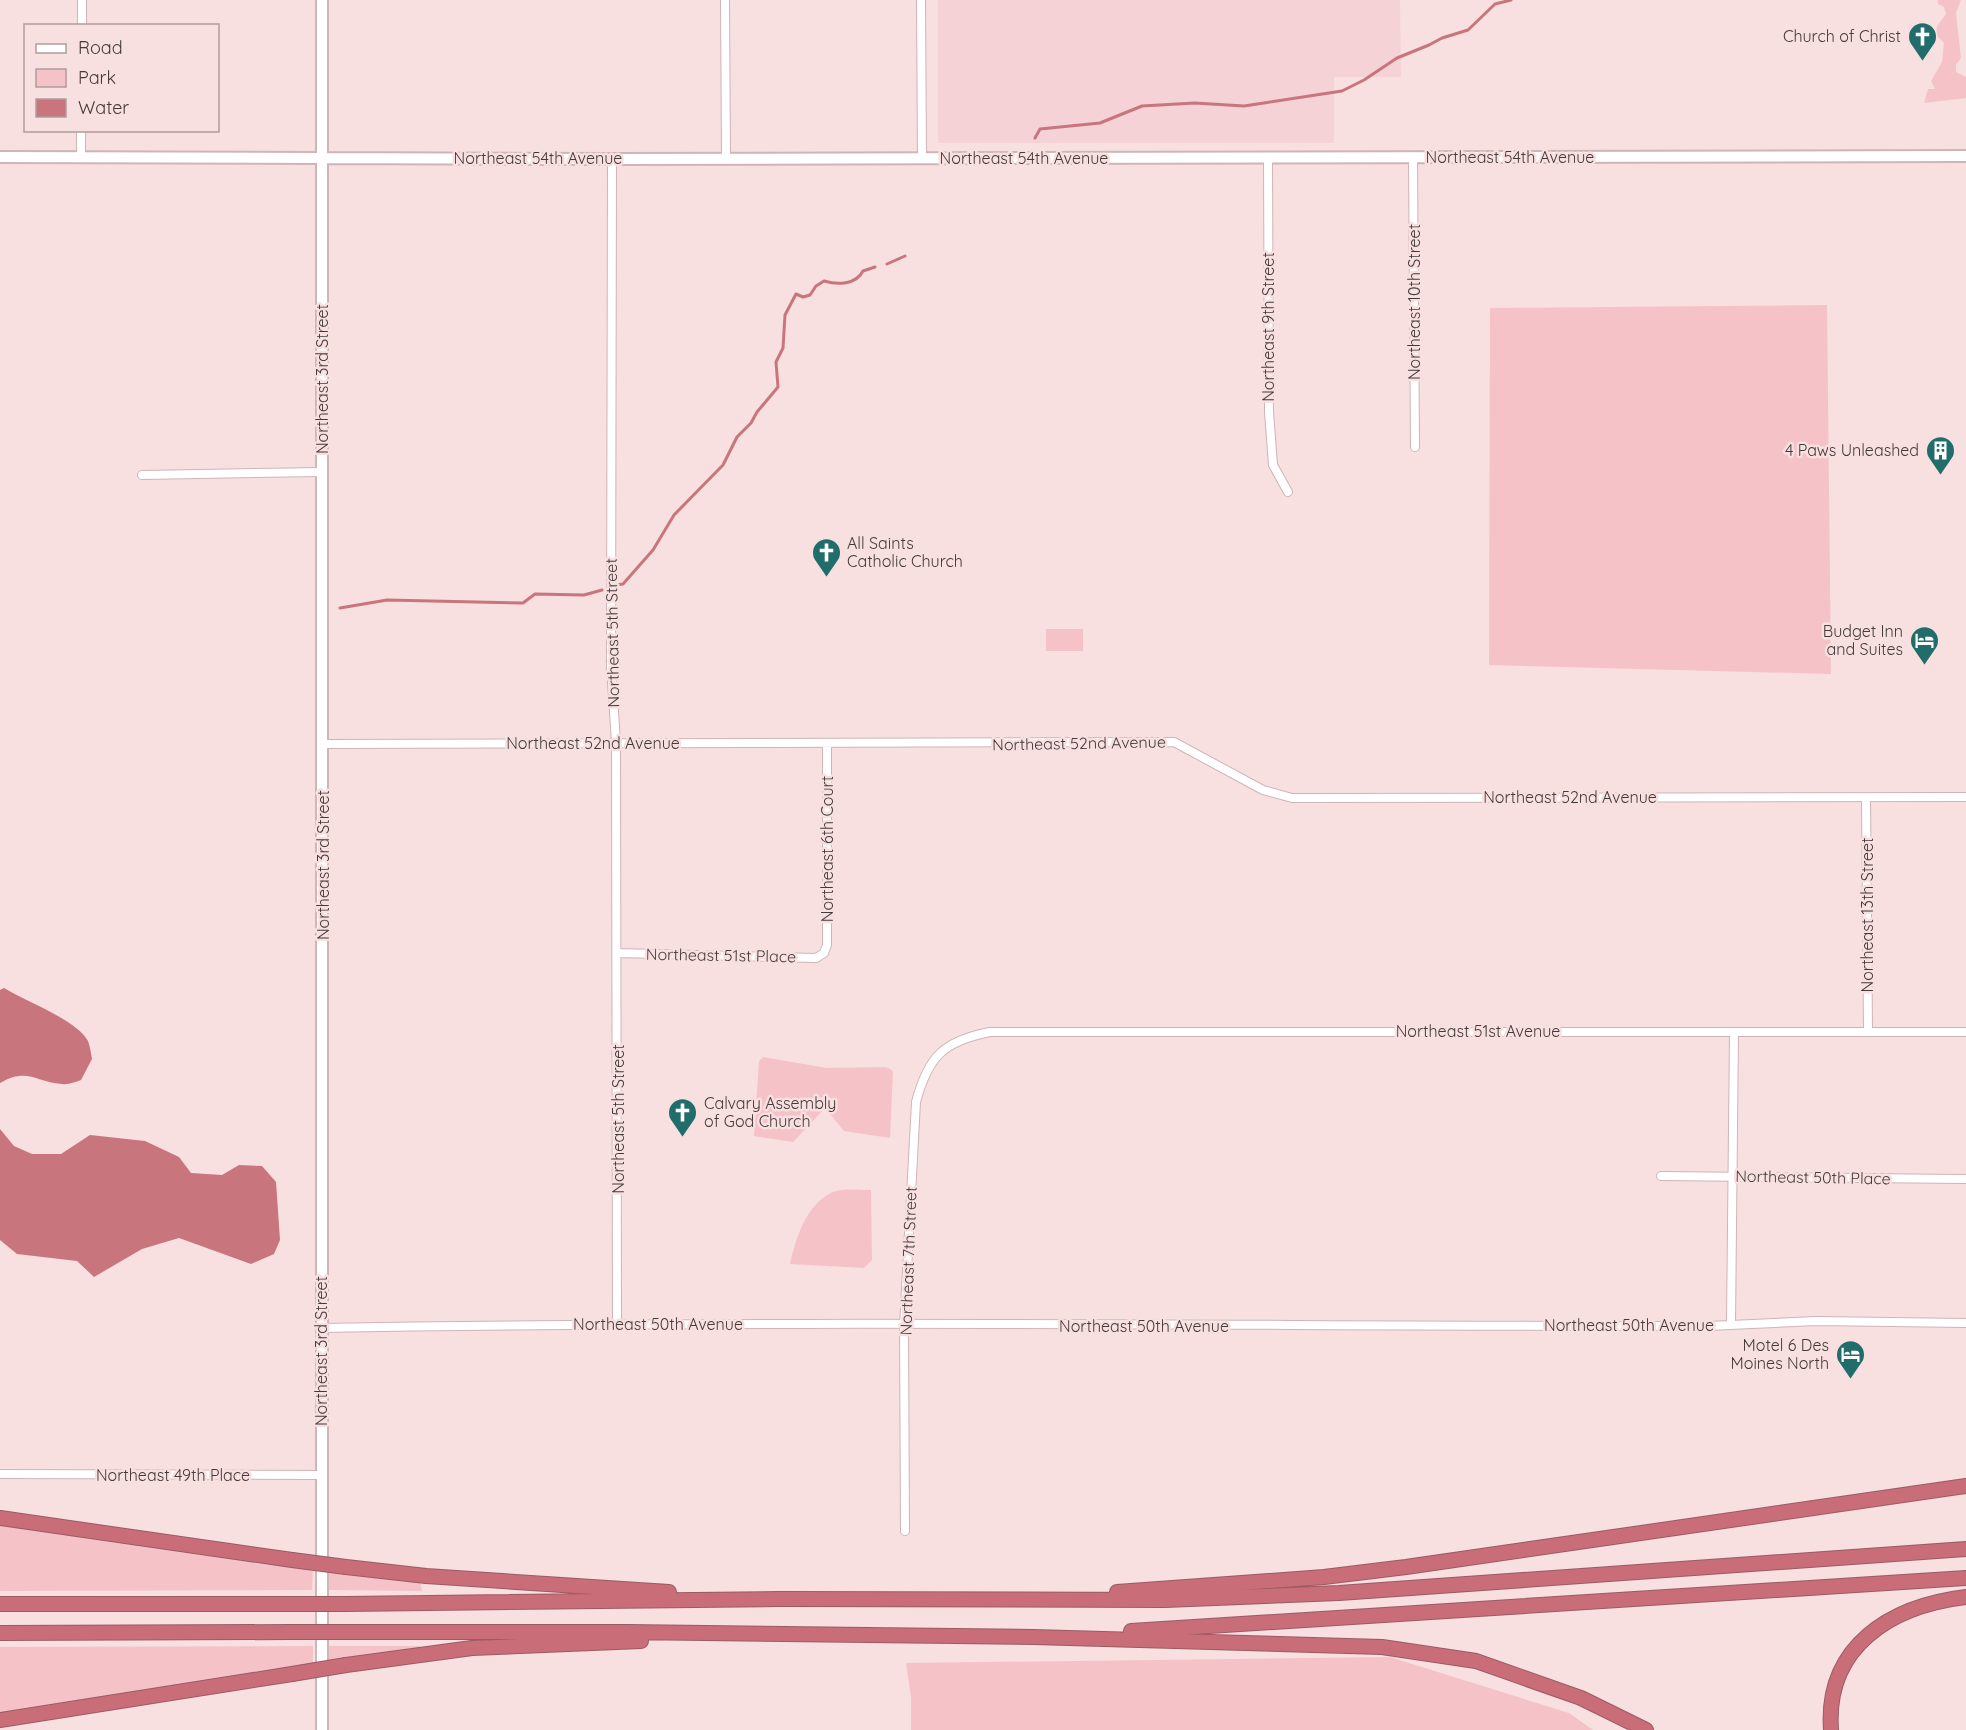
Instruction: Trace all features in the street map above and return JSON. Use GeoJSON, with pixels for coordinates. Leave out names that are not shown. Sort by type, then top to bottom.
{"type":"FeatureCollection","features":[{"type":"Feature","properties":{"kind":"highway"},"geometry":{"type":"LineString","coordinates":[[1031,1599],[1336,1576],[1966,1486]]}},
{"type":"Feature","properties":{"kind":"highway"},"geometry":{"type":"LineString","coordinates":[[0,1518],[292,1560],[426,1576],[779,1599]]}},
{"type":"Feature","properties":{"kind":"highway"},"geometry":{"type":"LineString","coordinates":[[0,1604],[345,1604],[779,1599],[1165,1600],[1339,1593],[1966,1549]]}},
{"type":"Feature","properties":{"kind":"highway"},"geometry":{"type":"LineString","coordinates":[[1033,1637],[1966,1578]]}},
{"type":"Feature","properties":{"kind":"highway"},"geometry":{"type":"LineString","coordinates":[[1832,1730],[1830,1712],[1837,1680],[1853,1649],[1875,1627],[1923,1605],[1966,1597]]}},
{"type":"Feature","properties":{"kind":"highway"},"geometry":{"type":"LineString","coordinates":[[0,1633],[783,1634],[1033,1637],[1382,1647],[1476,1661],[1546,1683],[1646,1730]]}},
{"type":"Feature","properties":{"kind":"highway"},"geometry":{"type":"LineString","coordinates":[[0,1720],[346,1665],[472,1648],[783,1634]]}},
{"type":"Feature","properties":{"kind":"main road","name":"Northeast 3rd Street"},"geometry":{"type":"LineString","coordinates":[[322,0],[323,744],[320,1475],[322,1730]]}},
{"type":"Feature","properties":{"kind":"main road","name":"Northeast 54th Avenue"},"geometry":{"type":"LineString","coordinates":[[0,158],[1966,156]]}},
{"type":"Feature","properties":{"kind":"street"},"geometry":{"type":"LineString","coordinates":[[82,0],[82,24]]}},
{"type":"Feature","properties":{"kind":"street"},"geometry":{"type":"LineString","coordinates":[[726,0],[726,158]]}},
{"type":"Feature","properties":{"kind":"street"},"geometry":{"type":"LineString","coordinates":[[921,0],[922,158]]}},
{"type":"Feature","properties":{"kind":"street"},"geometry":{"type":"LineString","coordinates":[[81,132],[81,158]]}},
{"type":"Feature","properties":{"kind":"street","name":"Northeast 9th Street"},"geometry":{"type":"LineString","coordinates":[[1268,158],[1269,412],[1273,465],[1288,492]]}},
{"type":"Feature","properties":{"kind":"street","name":"Northeast 10th Street"},"geometry":{"type":"LineString","coordinates":[[1413,158],[1415,447]]}},
{"type":"Feature","properties":{"kind":"street","name":"Northeast 5th Street"},"geometry":{"type":"LineString","coordinates":[[612,159],[610,668],[616,742],[617,1323]]}},
{"type":"Feature","properties":{"kind":"street"},"geometry":{"type":"LineString","coordinates":[[142,475],[321,472]]}},
{"type":"Feature","properties":{"kind":"street","name":"Northeast 52nd Avenue"},"geometry":{"type":"LineString","coordinates":[[323,744],[1174,742],[1263,790],[1292,798],[1966,797]]}},
{"type":"Feature","properties":{"kind":"street","name":"Northeast 6th Court"},"geometry":{"type":"LineString","coordinates":[[824,953],[827,945],[827,744]]}},
{"type":"Feature","properties":{"kind":"street","name":"Northeast 13th Street"},"geometry":{"type":"LineString","coordinates":[[1866,798],[1868,1032]]}},
{"type":"Feature","properties":{"kind":"street","name":"Northeast 51st Place"},"geometry":{"type":"LineString","coordinates":[[618,953],[816,958],[824,953]]}},
{"type":"Feature","properties":{"kind":"street","name":"Northeast 51st Avenue"},"geometry":{"type":"LineString","coordinates":[[990,1032],[1966,1032]]}},
{"type":"Feature","properties":{"kind":"street","name":"Northeast 7th Street"},"geometry":{"type":"LineString","coordinates":[[906,1531],[904,1326],[914,1123],[921,1083],[940,1052],[950,1043],[990,1032]]}},
{"type":"Feature","properties":{"kind":"street"},"geometry":{"type":"LineString","coordinates":[[1731,1324],[1734,1032]]}},
{"type":"Feature","properties":{"kind":"street","name":"Northeast 50th Place"},"geometry":{"type":"LineString","coordinates":[[1661,1176],[1966,1179]]}},
{"type":"Feature","properties":{"kind":"street","name":"Northeast 50th Avenue"},"geometry":{"type":"LineString","coordinates":[[321,1328],[617,1323],[904,1326],[1708,1326],[1966,1323]]}},
{"type":"Feature","properties":{"kind":"street","name":"Northeast 49th Place"},"geometry":{"type":"LineString","coordinates":[[0,1474],[320,1475]]}},
{"type":"Feature","properties":{"kind":"shaded area"},"geometry":{"type":"Polygon","coordinates":[[[938,0],[1400,0],[1401,77],[1334,77],[1334,143],[938,143],[938,0]]]}},
{"type":"Feature","properties":{"kind":"green space"},"geometry":{"type":"Polygon","coordinates":[[[1938,0],[1961,0],[1956,13],[1961,58],[1956,65],[1956,72],[1966,77],[1966,98],[1924,103],[1928,89],[1935,89],[1931,81],[1942,62],[1944,43],[1936,35],[1937,26],[1946,14],[1944,7],[1938,4],[1938,0]]]}},
{"type":"Feature","properties":{"kind":"green space"},"geometry":{"type":"Polygon","coordinates":[[[1827,305],[1831,674],[1489,665],[1490,308],[1827,305]]]}},
{"type":"Feature","properties":{"kind":"green space"},"geometry":{"type":"Polygon","coordinates":[[[1046,629],[1083,629],[1083,651],[1046,651],[1046,629]]]}},
{"type":"Feature","properties":{"kind":"green space"},"geometry":{"type":"Polygon","coordinates":[[[763,1057],[827,1068],[886,1067],[893,1071],[890,1138],[844,1131],[825,1108],[793,1142],[754,1136],[759,1061],[763,1057]]]}},
{"type":"Feature","properties":{"kind":"green space"},"geometry":{"type":"Polygon","coordinates":[[[871,1190],[872,1260],[864,1268],[790,1264],[795,1243],[809,1213],[824,1197],[837,1191],[871,1190]]]}},
{"type":"Feature","properties":{"kind":"green space"},"geometry":{"type":"Polygon","coordinates":[[[0,1522],[313,1568],[312,1590],[0,1591],[0,1522]]]}},
{"type":"Feature","properties":{"kind":"green space"},"geometry":{"type":"Polygon","coordinates":[[[327,1570],[420,1582],[422,1591],[327,1590],[327,1570]]]}},
{"type":"Feature","properties":{"kind":"green space"},"geometry":{"type":"Polygon","coordinates":[[[313,1646],[313,1665],[0,1714],[0,1647],[313,1646]]]}},
{"type":"Feature","properties":{"kind":"green space"},"geometry":{"type":"Polygon","coordinates":[[[325,1646],[420,1646],[420,1649],[325,1662],[325,1646]]]}},
{"type":"Feature","properties":{"kind":"green space"},"geometry":{"type":"Polygon","coordinates":[[[1390,1657],[1569,1713],[1593,1730],[911,1730],[911,1697],[906,1663],[1390,1657]]]}},
{"type":"Feature","properties":{"kind":"water"},"geometry":{"type":"Polygon","coordinates":[[[4,988],[62,1018],[82,1033],[88,1041],[92,1059],[81,1080],[64,1084],[18,1076],[0,1083],[0,990],[4,988]]]}},
{"type":"Feature","properties":{"kind":"water"},"geometry":{"type":"Polygon","coordinates":[[[0,1129],[14,1146],[32,1154],[61,1154],[90,1135],[145,1141],[179,1157],[191,1173],[222,1175],[239,1165],[262,1166],[276,1182],[280,1240],[274,1254],[251,1264],[179,1238],[142,1249],[94,1277],[77,1261],[17,1254],[0,1240],[0,1129]]]}},
{"type":"Feature","properties":{"kind":"waterway"},"geometry":{"type":"LineString","coordinates":[[1035,138],[1040,129],[1100,123],[1142,106],[1195,103],[1244,106],[1342,91],[1364,80],[1397,58],[1442,38],[1468,30],[1495,4],[1511,0]]}},
{"type":"Feature","properties":{"kind":"waterway"},"geometry":{"type":"LineString","coordinates":[[887,264],[905,256]]}},
{"type":"Feature","properties":{"kind":"waterway"},"geometry":{"type":"LineString","coordinates":[[617,585],[623,584],[653,550],[674,515],[723,465],[737,437],[751,423],[757,412],[778,387],[776,362],[783,348],[785,315],[796,294],[803,297],[810,295],[816,286],[824,281],[835,283],[851,281],[860,276],[863,271],[875,267]]}},
{"type":"Feature","properties":{"kind":"waterway"},"geometry":{"type":"LineString","coordinates":[[340,608],[387,600],[523,603],[535,594],[584,595],[602,590]]}},
{"type":"Feature","properties":{"kind":"place","name":"Church of Christ"},"geometry":{"type":"Point","coordinates":[1922,62]}},
{"type":"Feature","properties":{"kind":"place","name":"4 Paws Unleashed"},"geometry":{"type":"Point","coordinates":[1940,476]}},
{"type":"Feature","properties":{"kind":"place","name":"All Saints Catholic Church"},"geometry":{"type":"Point","coordinates":[826,578]}},
{"type":"Feature","properties":{"kind":"place","name":"Budget Inn and Suites"},"geometry":{"type":"Point","coordinates":[1924,666]}},
{"type":"Feature","properties":{"kind":"place","name":"Calvary Assembly of God Church"},"geometry":{"type":"Point","coordinates":[683,1138]}},
{"type":"Feature","properties":{"kind":"place","name":"Motel 6 Des Moines North"},"geometry":{"type":"Point","coordinates":[1850,1380]}}]}
